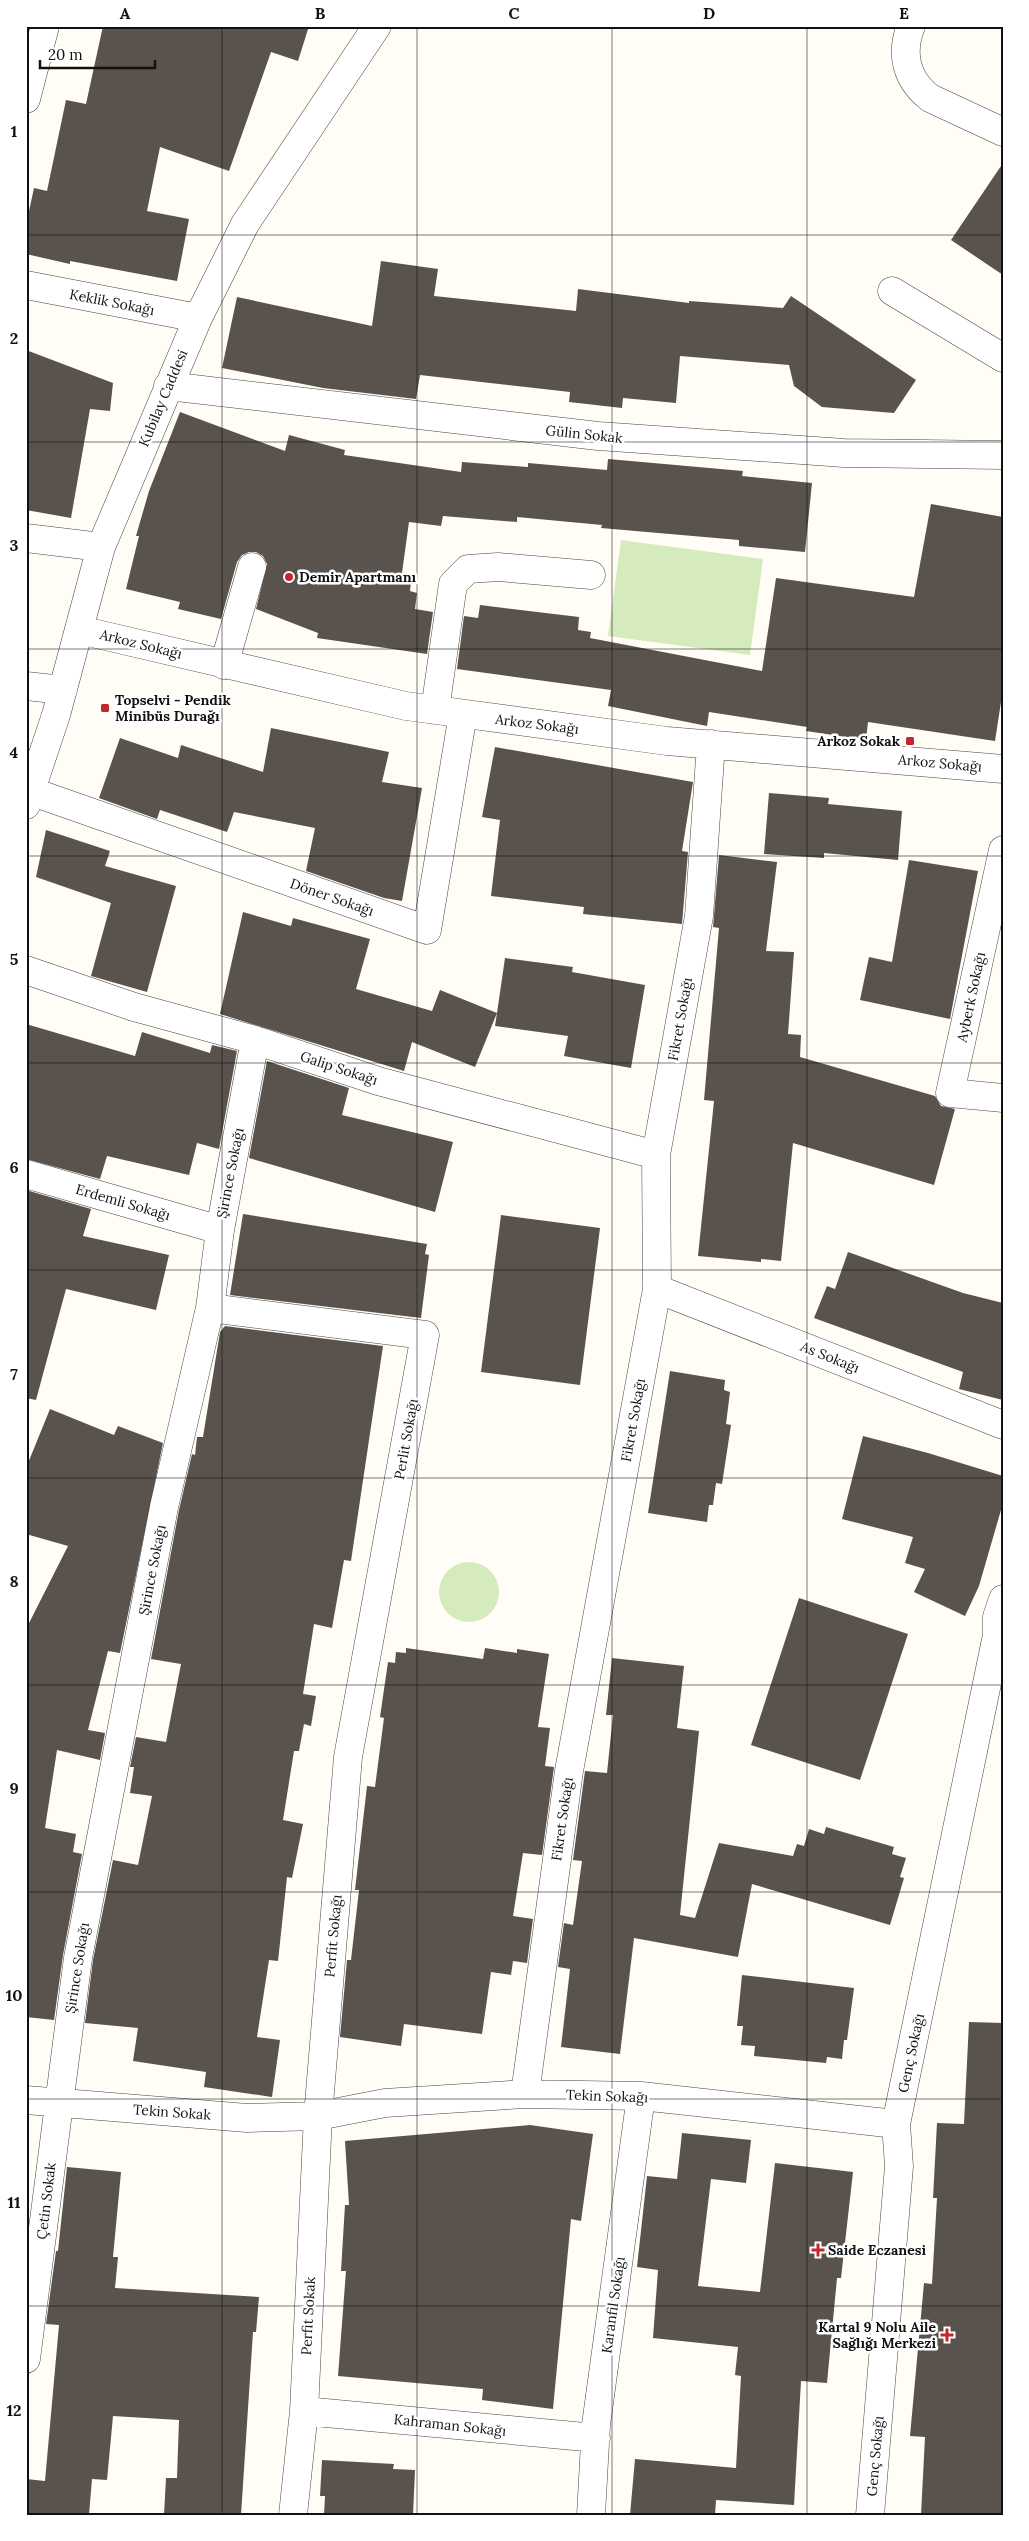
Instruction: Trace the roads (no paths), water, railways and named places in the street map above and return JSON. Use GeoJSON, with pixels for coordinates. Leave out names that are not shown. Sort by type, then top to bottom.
{"type":"FeatureCollection","features":[{"type":"Feature","properties":{"kind":"street"},"geometry":{"type":"LineString","coordinates":[[26,99],[45,26]]}},
{"type":"Feature","properties":{"kind":"street","name":"Kubilay Caddesi"},"geometry":{"type":"LineString","coordinates":[[28,798],[63,690],[101,547],[198,318],[245,224],[377,26]]}},
{"type":"Feature","properties":{"kind":"street"},"geometry":{"type":"LineString","coordinates":[[911,26],[906,45],[906,62],[912,79],[920,90],[930,98],[1003,132]]}},
{"type":"Feature","properties":{"kind":"street","name":"Keklik Sokağı"},"geometry":{"type":"LineString","coordinates":[[26,285],[198,318]]}},
{"type":"Feature","properties":{"kind":"street"},"geometry":{"type":"LineString","coordinates":[[892,291],[1003,358]]}},
{"type":"Feature","properties":{"kind":"street","name":"Gülin Sokak"},"geometry":{"type":"LineString","coordinates":[[168,386],[598,436],[844,453],[1003,455]]}},
{"type":"Feature","properties":{"kind":"street"},"geometry":{"type":"LineString","coordinates":[[26,538],[101,547]]}},
{"type":"Feature","properties":{"kind":"street"},"geometry":{"type":"LineString","coordinates":[[224,665],[252,567]]}},
{"type":"Feature","properties":{"kind":"street"},"geometry":{"type":"LineString","coordinates":[[435,710],[453,584],[468,569],[498,567],[592,575]]}},
{"type":"Feature","properties":{"kind":"street","name":"Arkoz Sokağı"},"geometry":{"type":"LineString","coordinates":[[80,630],[406,706],[667,741],[1003,769]]}},
{"type":"Feature","properties":{"kind":"street"},"geometry":{"type":"LineString","coordinates":[[26,686],[63,690]]}},
{"type":"Feature","properties":{"kind":"street","name":"Döner Sokağı"},"geometry":{"type":"LineString","coordinates":[[28,798],[427,930],[463,714]]}},
{"type":"Feature","properties":{"kind":"street","name":"Fikret Sokağı"},"geometry":{"type":"LineString","coordinates":[[525,2094],[569,1771],[657,1289],[656,1155],[699,916],[711,744]]}},
{"type":"Feature","properties":{"kind":"street","name":"Ayberk Sokağı"},"geometry":{"type":"LineString","coordinates":[[1003,850],[950,1093],[1003,1098]]}},
{"type":"Feature","properties":{"kind":"street","name":"Galip Sokağı"},"geometry":{"type":"LineString","coordinates":[[26,970],[134,1006],[255,1040],[378,1081],[656,1155]]}},
{"type":"Feature","properties":{"kind":"street","name":"Şirince Sokağı"},"geometry":{"type":"LineString","coordinates":[[58,2103],[80,1948],[164,1507],[210,1308],[220,1230],[255,1040]]}},
{"type":"Feature","properties":{"kind":"street","name":"Erdemli Sokağı"},"geometry":{"type":"LineString","coordinates":[[26,1174],[220,1230]]}},
{"type":"Feature","properties":{"kind":"street","name":"As Sokağı"},"geometry":{"type":"LineString","coordinates":[[657,1289],[1003,1425]]}},
{"type":"Feature","properties":{"kind":"street","name":"Perlit Sokağı"},"geometry":{"type":"LineString","coordinates":[[210,1308],[425,1335],[348,1756]]}},
{"type":"Feature","properties":{"kind":"street","name":"Genç Sokağı"},"geometry":{"type":"LineString","coordinates":[[870,2515],[899,2166],[896,2124],[1000,1636],[997,1618],[1003,1599]]}},
{"type":"Feature","properties":{"kind":"street","name":"Perfit Sokağı"},"geometry":{"type":"LineString","coordinates":[[318,2116],[348,1756]]}},
{"type":"Feature","properties":{"kind":"street","name":"Tekin Sokağı"},"geometry":{"type":"LineString","coordinates":[[318,2116],[385,2103],[525,2094],[641,2096],[896,2124]]}},
{"type":"Feature","properties":{"kind":"street","name":"Karanfil Sokağı"},"geometry":{"type":"LineString","coordinates":[[591,2515],[596,2438],[641,2096]]}},
{"type":"Feature","properties":{"kind":"street","name":"Tekin Sokak"},"geometry":{"type":"LineString","coordinates":[[26,2100],[247,2118],[318,2116]]}},
{"type":"Feature","properties":{"kind":"street","name":"Çetin Sokak"},"geometry":{"type":"LineString","coordinates":[[26,2359],[58,2103]]}},
{"type":"Feature","properties":{"kind":"street","name":"Perfit Sokak"},"geometry":{"type":"LineString","coordinates":[[293,2515],[304,2411],[318,2116]]}},
{"type":"Feature","properties":{"kind":"street","name":"Kahraman Sokağı"},"geometry":{"type":"LineString","coordinates":[[304,2411],[596,2438]]}},
{"type":"Feature","properties":{"kind":"place","name":"Demir Apartmanı"},"geometry":{"type":"Point","coordinates":[289,577]}},
{"type":"Feature","properties":{"kind":"place","name":"Topselvi - Pendik Minibüs Durağı"},"geometry":{"type":"Point","coordinates":[105,708]}},
{"type":"Feature","properties":{"kind":"place","name":"Arkoz Sokak"},"geometry":{"type":"Point","coordinates":[910,741]}},
{"type":"Feature","properties":{"kind":"place","name":"Saide Eczanesi"},"geometry":{"type":"Point","coordinates":[818,2250]}},
{"type":"Feature","properties":{"kind":"place","name":"Kartal 9 Nolu Aile Sağlığı Merkezi"},"geometry":{"type":"Point","coordinates":[947,2335]}}]}
